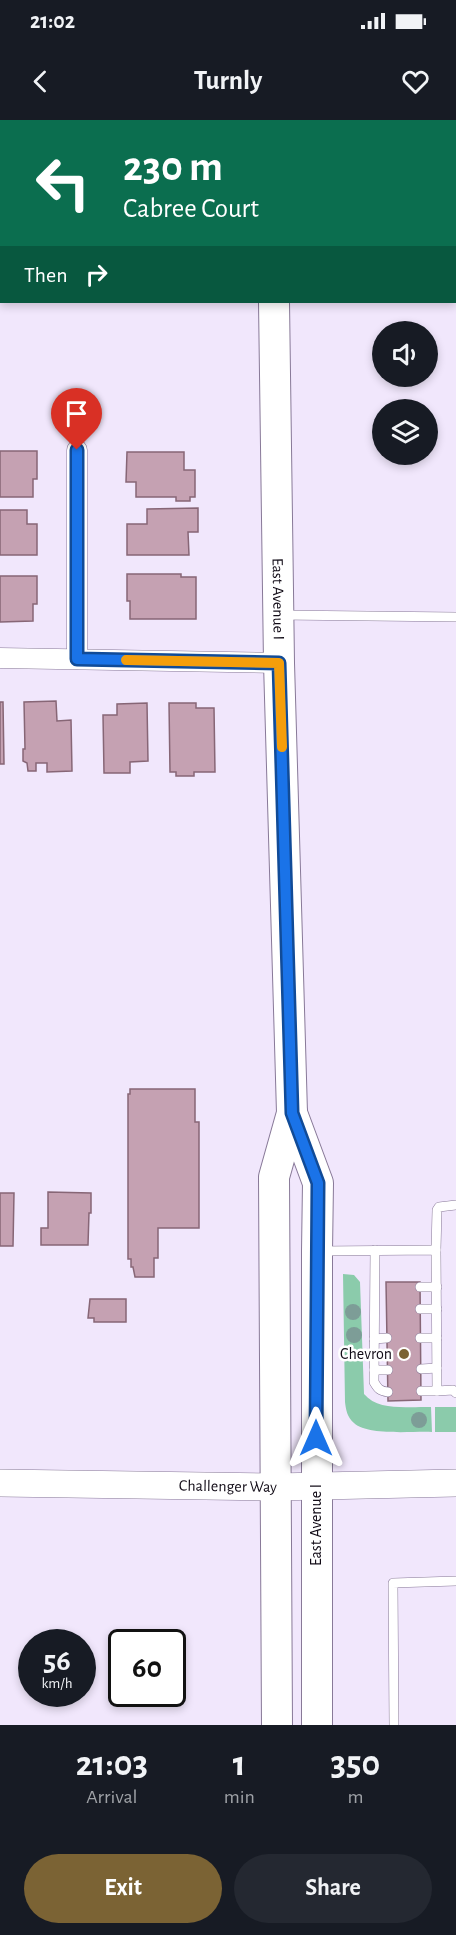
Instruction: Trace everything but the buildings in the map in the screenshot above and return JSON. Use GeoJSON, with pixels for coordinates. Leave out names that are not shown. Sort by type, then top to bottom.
{"type":"FeatureCollection","features":[{"type":"Feature","properties":{"kind":"main road","name":"East Avenue I"},"geometry":{"type":"LineString","coordinates":[[274,303],[279,663],[292,1113],[274,1177],[277,1725]]}},
{"type":"Feature","properties":{"kind":"main road","name":"East Avenue I"},"geometry":{"type":"LineString","coordinates":[[292,1113],[318,1183],[317,1725]]}},
{"type":"Feature","properties":{"kind":"main road","name":"Challenger Way"},"geometry":{"type":"LineString","coordinates":[[0,1483],[276,1487],[456,1483]]}},
{"type":"Feature","properties":{"kind":"street"},"geometry":{"type":"LineString","coordinates":[[77,450],[77,659]]}},
{"type":"Feature","properties":{"kind":"street"},"geometry":{"type":"LineString","coordinates":[[0,658],[279,663]]}},
{"type":"Feature","properties":{"kind":"lane"},"geometry":{"type":"LineString","coordinates":[[278,615],[456,617]]}},
{"type":"Feature","properties":{"kind":"lane"},"geometry":{"type":"LineString","coordinates":[[437,1391],[437,1210],[443,1205],[456,1205]]}},
{"type":"Feature","properties":{"kind":"lane"},"geometry":{"type":"LineString","coordinates":[[375,1250],[374,1382],[381,1391],[388,1392]]}},
{"type":"Feature","properties":{"kind":"lane"},"geometry":{"type":"LineString","coordinates":[[317,1251],[436,1250]]}},
{"type":"Feature","properties":{"kind":"lane"},"geometry":{"type":"LineString","coordinates":[[375,1288],[387,1287]]}},
{"type":"Feature","properties":{"kind":"lane"},"geometry":{"type":"LineString","coordinates":[[420,1287],[437,1287]]}},
{"type":"Feature","properties":{"kind":"lane"},"geometry":{"type":"LineString","coordinates":[[375,1309],[387,1309]]}},
{"type":"Feature","properties":{"kind":"lane"},"geometry":{"type":"LineString","coordinates":[[420,1309],[437,1309]]}},
{"type":"Feature","properties":{"kind":"lane"},"geometry":{"type":"LineString","coordinates":[[374,1339],[387,1338]]}},
{"type":"Feature","properties":{"kind":"lane"},"geometry":{"type":"LineString","coordinates":[[420,1338],[437,1338]]}},
{"type":"Feature","properties":{"kind":"lane"},"geometry":{"type":"LineString","coordinates":[[421,1369],[437,1368]]}},
{"type":"Feature","properties":{"kind":"lane"},"geometry":{"type":"LineString","coordinates":[[374,1370],[388,1370]]}},
{"type":"Feature","properties":{"kind":"lane"},"geometry":{"type":"LineString","coordinates":[[421,1391],[453,1390],[456,1393]]}},
{"type":"Feature","properties":{"kind":"lane"},"geometry":{"type":"LineString","coordinates":[[394,1725],[393,1583],[456,1581]]}},
{"type":"Feature","properties":{"kind":"green space"},"geometry":{"type":"Polygon","coordinates":[[[343,1274],[354,1275],[360,1282],[364,1394],[370,1400],[386,1406],[431,1407],[432,1432],[369,1430],[354,1423],[348,1416],[345,1402],[343,1274]]]}},
{"type":"Feature","properties":{"kind":"green space"},"geometry":{"type":"Polygon","coordinates":[[[435,1407],[456,1407],[456,1432],[435,1432],[435,1407]]]}},
{"type":"Feature","properties":{"kind":"slow traffic"},"geometry":{"type":"LineString","coordinates":[[126,660],[279,663],[282,747]]}},
{"type":"Feature","properties":{"kind":"place","name":"Chevron"},"geometry":{"type":"Point","coordinates":[404,1354]}},
{"type":"Feature","properties":{"kind":"route"},"geometry":{"type":"LineString","coordinates":[[77,450],[77,659],[279,663],[292,1113],[318,1183],[316,1438]]}}]}
